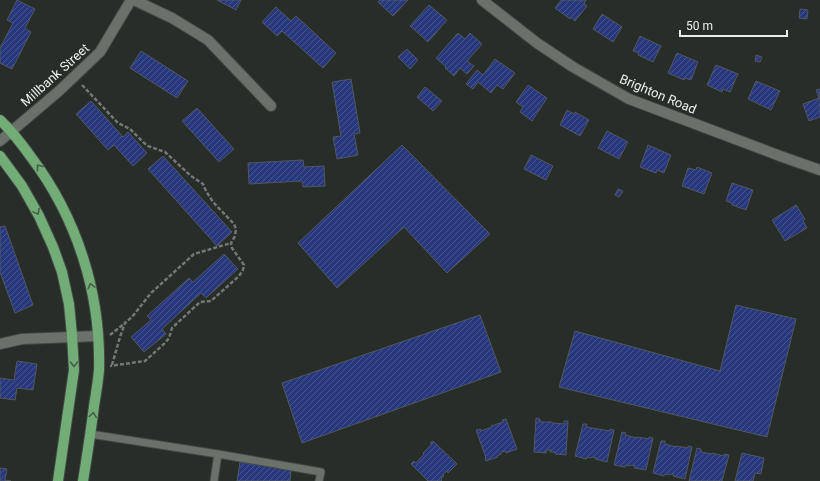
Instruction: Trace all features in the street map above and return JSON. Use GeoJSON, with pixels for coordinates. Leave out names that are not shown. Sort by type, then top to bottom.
{"type":"FeatureCollection","features":[{"type":"Feature","properties":{"kind":"main road"},"geometry":{"type":"LineString","coordinates":[[0,120],[12,131],[44,173],[62,205],[77,238],[86,265],[94,299],[98,336],[99,371],[84,481]]}},
{"type":"Feature","properties":{"kind":"main road"},"geometry":{"type":"LineString","coordinates":[[0,156],[22,186],[39,216],[62,272],[69,304],[74,370],[58,481]]}},
{"type":"Feature","properties":{"kind":"street","name":"Millbank Street"},"geometry":{"type":"LineString","coordinates":[[0,141],[59,91],[100,52],[131,0]]}},
{"type":"Feature","properties":{"kind":"street"},"geometry":{"type":"LineString","coordinates":[[134,0],[172,18],[208,40],[271,106]]}},
{"type":"Feature","properties":{"kind":"street","name":"Brighton Road"},"geometry":{"type":"LineString","coordinates":[[482,0],[537,43],[573,67],[629,99],[820,170]]}},
{"type":"Feature","properties":{"kind":"street"},"geometry":{"type":"LineString","coordinates":[[0,344],[22,339],[98,336]]}},
{"type":"Feature","properties":{"kind":"lane"},"geometry":{"type":"LineString","coordinates":[[90,434],[321,472],[319,481]]}},
{"type":"Feature","properties":{"kind":"lane"},"geometry":{"type":"LineString","coordinates":[[214,481],[218,454]]}},
{"type":"Feature","properties":{"kind":"path"},"geometry":{"type":"LineString","coordinates":[[82,85],[118,123],[130,129],[148,146],[166,152],[191,176],[202,184],[213,202],[234,224],[236,229],[235,236],[231,243],[194,254],[151,293],[132,317],[109,335]]}},
{"type":"Feature","properties":{"kind":"path"},"geometry":{"type":"LineString","coordinates":[[125,323],[111,366],[145,361],[165,343],[169,338],[172,328],[200,302],[211,301],[239,276],[244,266],[232,248],[231,243]]}},
{"type":"Feature","properties":{"kind":"building"},"geometry":{"type":"Polygon","coordinates":[[[17,0],[35,9],[25,28],[31,32],[12,69],[0,63],[0,48],[13,23],[7,20],[17,0]]]}},
{"type":"Feature","properties":{"kind":"building"},"geometry":{"type":"Polygon","coordinates":[[[217,0],[241,0],[236,10],[217,0]]]}},
{"type":"Feature","properties":{"kind":"building"},"geometry":{"type":"Polygon","coordinates":[[[380,0],[408,0],[393,16],[378,2],[380,0]]]}},
{"type":"Feature","properties":{"kind":"building"},"geometry":{"type":"Polygon","coordinates":[[[561,0],[586,0],[584,4],[587,6],[575,21],[555,8],[561,0]]]}},
{"type":"Feature","properties":{"kind":"building"},"geometry":{"type":"Polygon","coordinates":[[[429,5],[447,20],[428,42],[410,26],[429,5]]]}},
{"type":"Feature","properties":{"kind":"building"},"geometry":{"type":"Polygon","coordinates":[[[276,7],[291,21],[296,16],[336,53],[323,68],[282,31],[277,36],[262,22],[276,7]]]}},
{"type":"Feature","properties":{"kind":"building"},"geometry":{"type":"Polygon","coordinates":[[[800,9],[808,10],[807,19],[799,18],[800,9]]]}},
{"type":"Feature","properties":{"kind":"building"},"geometry":{"type":"Polygon","coordinates":[[[602,14],[622,27],[613,42],[593,29],[602,14]]]}},
{"type":"Feature","properties":{"kind":"building"},"geometry":{"type":"Polygon","coordinates":[[[458,33],[465,39],[470,33],[482,44],[467,61],[474,66],[467,74],[460,68],[454,76],[436,58],[458,33]]]}},
{"type":"Feature","properties":{"kind":"building"},"geometry":{"type":"Polygon","coordinates":[[[640,36],[661,46],[653,62],[633,51],[640,36]]]}},
{"type":"Feature","properties":{"kind":"building"},"geometry":{"type":"Polygon","coordinates":[[[407,49],[418,60],[410,69],[398,57],[407,49]]]}},
{"type":"Feature","properties":{"kind":"building"},"geometry":{"type":"Polygon","coordinates":[[[141,51],[188,81],[177,98],[130,68],[141,51]]]}},
{"type":"Feature","properties":{"kind":"building"},"geometry":{"type":"Polygon","coordinates":[[[677,53],[698,62],[691,80],[685,78],[684,80],[668,73],[677,53]]]}},
{"type":"Feature","properties":{"kind":"building"},"geometry":{"type":"Polygon","coordinates":[[[756,55],[762,57],[760,62],[755,61],[756,55]]]}},
{"type":"Feature","properties":{"kind":"building"},"geometry":{"type":"Polygon","coordinates":[[[495,59],[515,73],[503,89],[497,85],[491,93],[478,82],[473,89],[466,84],[477,70],[483,75],[495,59]]]}},
{"type":"Feature","properties":{"kind":"building"},"geometry":{"type":"Polygon","coordinates":[[[716,65],[738,74],[730,92],[723,89],[722,92],[707,85],[716,65]]]}},
{"type":"Feature","properties":{"kind":"building"},"geometry":{"type":"Polygon","coordinates":[[[351,79],[360,133],[354,134],[358,155],[337,159],[333,137],[341,136],[332,82],[351,79]]]}},
{"type":"Feature","properties":{"kind":"building"},"geometry":{"type":"Polygon","coordinates":[[[756,81],[780,91],[771,110],[748,99],[756,81]]]}},
{"type":"Feature","properties":{"kind":"building"},"geometry":{"type":"Polygon","coordinates":[[[528,85],[547,98],[532,121],[520,112],[523,107],[516,102],[528,85]]]}},
{"type":"Feature","properties":{"kind":"building"},"geometry":{"type":"Polygon","coordinates":[[[425,87],[442,101],[433,111],[417,97],[425,87]]]}},
{"type":"Feature","properties":{"kind":"building"},"geometry":{"type":"Polygon","coordinates":[[[820,89],[820,117],[809,121],[803,104],[819,98],[816,90],[820,89]]]}},
{"type":"Feature","properties":{"kind":"building"},"geometry":{"type":"Polygon","coordinates":[[[91,101],[123,137],[128,132],[147,153],[133,166],[114,145],[108,150],[76,114],[91,101]]]}},
{"type":"Feature","properties":{"kind":"building"},"geometry":{"type":"Polygon","coordinates":[[[197,108],[234,149],[219,162],[182,121],[197,108]]]}},
{"type":"Feature","properties":{"kind":"building"},"geometry":{"type":"Polygon","coordinates":[[[567,110],[574,114],[575,112],[589,120],[580,136],[560,125],[567,110]]]}},
{"type":"Feature","properties":{"kind":"building"},"geometry":{"type":"Polygon","coordinates":[[[607,131],[628,142],[619,159],[598,148],[607,131]]]}},
{"type":"Feature","properties":{"kind":"building"},"geometry":{"type":"Polygon","coordinates":[[[402,145],[490,234],[447,273],[404,227],[337,288],[298,243],[402,145]]]}},
{"type":"Feature","properties":{"kind":"building"},"geometry":{"type":"Polygon","coordinates":[[[648,145],[671,155],[664,173],[657,170],[656,173],[640,167],[648,145]]]}},
{"type":"Feature","properties":{"kind":"building"},"geometry":{"type":"Polygon","coordinates":[[[531,155],[553,166],[546,180],[524,169],[531,155]]]}},
{"type":"Feature","properties":{"kind":"building"},"geometry":{"type":"Polygon","coordinates":[[[163,156],[232,232],[217,246],[148,169],[163,156]]]}},
{"type":"Feature","properties":{"kind":"building"},"geometry":{"type":"Polygon","coordinates":[[[303,160],[304,167],[324,166],[325,186],[303,187],[302,181],[249,184],[248,163],[303,160]]]}},
{"type":"Feature","properties":{"kind":"building"},"geometry":{"type":"Polygon","coordinates":[[[697,167],[712,173],[704,194],[682,186],[688,168],[696,170],[697,167]]]}},
{"type":"Feature","properties":{"kind":"building"},"geometry":{"type":"Polygon","coordinates":[[[732,183],[753,190],[746,210],[726,201],[732,183]]]}},
{"type":"Feature","properties":{"kind":"building"},"geometry":{"type":"Polygon","coordinates":[[[618,189],[623,191],[619,197],[615,195],[618,189]]]}},
{"type":"Feature","properties":{"kind":"building"},"geometry":{"type":"Polygon","coordinates":[[[796,205],[805,219],[803,221],[807,228],[785,241],[772,220],[796,205]]]}},
{"type":"Feature","properties":{"kind":"building"},"geometry":{"type":"Polygon","coordinates":[[[5,226],[33,305],[15,313],[0,272],[0,227],[5,226]]]}},
{"type":"Feature","properties":{"kind":"building"},"geometry":{"type":"Polygon","coordinates":[[[224,254],[238,269],[206,298],[201,293],[162,329],[166,334],[144,352],[131,337],[151,320],[147,316],[189,278],[193,282],[224,254]]]}},
{"type":"Feature","properties":{"kind":"building"},"geometry":{"type":"Polygon","coordinates":[[[736,305],[796,319],[767,437],[559,387],[575,331],[720,371],[736,305]]]}},
{"type":"Feature","properties":{"kind":"building"},"geometry":{"type":"Polygon","coordinates":[[[480,315],[501,372],[302,443],[282,383],[480,315]]]}},
{"type":"Feature","properties":{"kind":"building"},"geometry":{"type":"Polygon","coordinates":[[[17,361],[37,364],[33,390],[17,388],[15,400],[0,398],[0,378],[14,380],[17,361]]]}},
{"type":"Feature","properties":{"kind":"building"},"geometry":{"type":"Polygon","coordinates":[[[536,418],[540,419],[540,422],[564,424],[564,421],[568,421],[566,455],[555,454],[555,452],[550,452],[551,450],[546,450],[546,453],[534,452],[536,418]]]}},
{"type":"Feature","properties":{"kind":"building"},"geometry":{"type":"Polygon","coordinates":[[[506,419],[517,449],[506,453],[506,451],[501,452],[501,454],[497,456],[498,457],[486,461],[476,430],[481,429],[481,431],[492,427],[491,426],[503,422],[502,420],[506,419]]]}},
{"type":"Feature","properties":{"kind":"building"},"geometry":{"type":"Polygon","coordinates":[[[583,424],[587,424],[586,427],[610,431],[610,429],[614,430],[607,462],[592,457],[587,457],[586,459],[575,456],[583,424]]]}},
{"type":"Feature","properties":{"kind":"building"},"geometry":{"type":"Polygon","coordinates":[[[622,432],[626,433],[625,435],[637,438],[653,438],[646,470],[634,468],[635,466],[631,465],[626,465],[625,467],[614,465],[622,432]]]}},
{"type":"Feature","properties":{"kind":"building"},"geometry":{"type":"Polygon","coordinates":[[[433,441],[457,464],[448,473],[447,471],[443,474],[444,475],[441,481],[428,481],[411,464],[414,461],[416,463],[433,441]]]}},
{"type":"Feature","properties":{"kind":"building"},"geometry":{"type":"Polygon","coordinates":[[[661,441],[665,441],[665,444],[676,447],[692,447],[685,479],[670,474],[665,474],[664,476],[653,473],[661,441]]]}},
{"type":"Feature","properties":{"kind":"building"},"geometry":{"type":"Polygon","coordinates":[[[697,448],[701,449],[701,452],[724,456],[724,454],[729,455],[722,481],[689,481],[697,448]]]}},
{"type":"Feature","properties":{"kind":"building"},"geometry":{"type":"Polygon","coordinates":[[[742,453],[764,458],[761,474],[755,473],[753,481],[735,481],[742,453]]]}},
{"type":"Feature","properties":{"kind":"building"},"geometry":{"type":"Polygon","coordinates":[[[240,462],[291,470],[290,481],[237,481],[240,462]]]}},
{"type":"Feature","properties":{"kind":"building"},"geometry":{"type":"Polygon","coordinates":[[[0,468],[7,469],[5,480],[11,481],[0,481],[0,468]]]}}]}
